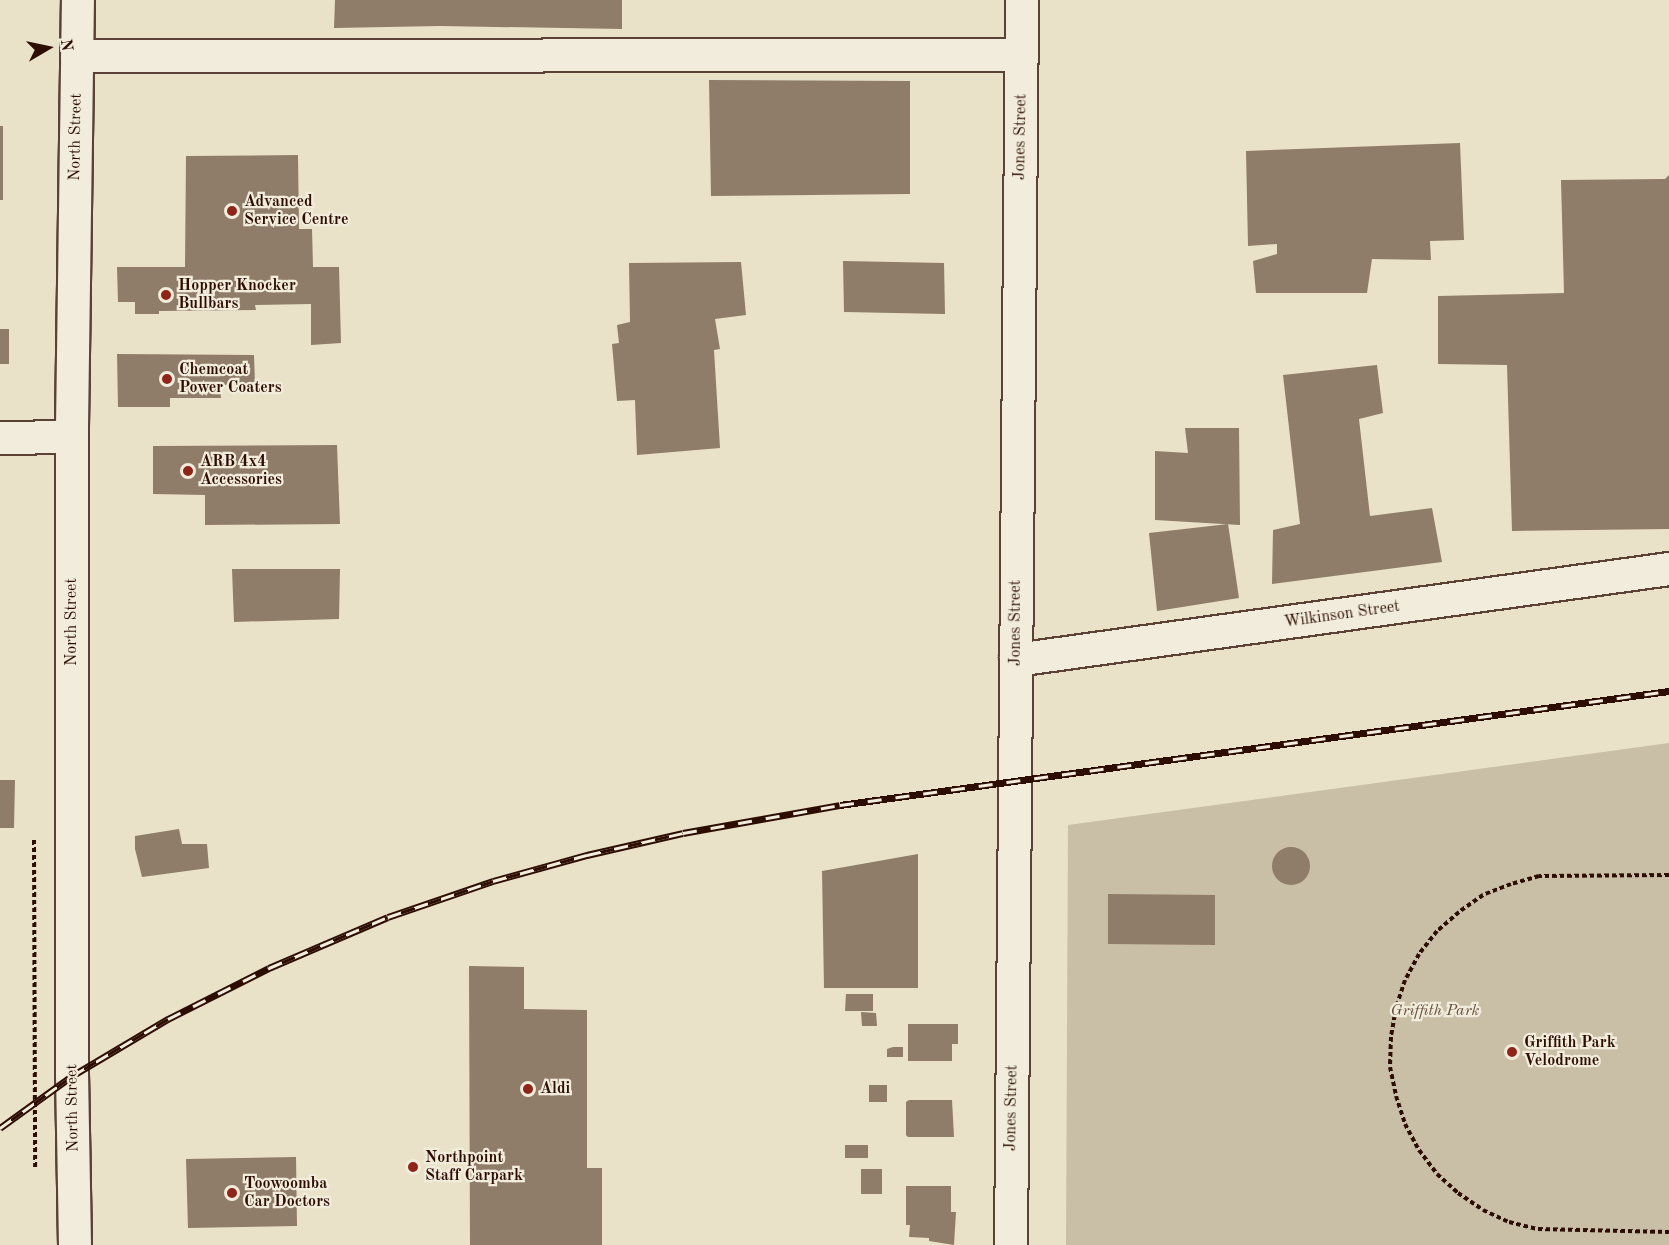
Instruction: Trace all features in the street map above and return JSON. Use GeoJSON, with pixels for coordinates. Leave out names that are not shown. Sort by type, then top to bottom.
{"type":"FeatureCollection","features":[{"type":"Feature","properties":{"kind":"street","name":"North Street"},"geometry":{"type":"LineString","coordinates":[[75,1245],[72,1076],[72,437],[78,0]]}},
{"type":"Feature","properties":{"kind":"street","name":"Jones Street"},"geometry":{"type":"LineString","coordinates":[[1011,1245],[1022,0]]}},
{"type":"Feature","properties":{"kind":"street"},"geometry":{"type":"LineString","coordinates":[[77,56],[1021,54]]}},
{"type":"Feature","properties":{"kind":"street"},"geometry":{"type":"LineString","coordinates":[[0,438],[72,437]]}},
{"type":"Feature","properties":{"kind":"street","name":"Wilkinson Street"},"geometry":{"type":"LineString","coordinates":[[1016,660],[1669,569]]}},
{"type":"Feature","properties":{"kind":"path"},"geometry":{"type":"LineString","coordinates":[[34,840],[35,1169]]}},
{"type":"Feature","properties":{"kind":"path"},"geometry":{"type":"LineString","coordinates":[[1669,875],[1539,876],[1484,895],[1437,931],[1419,954],[1396,1008],[1390,1057],[1396,1096],[1405,1124],[1419,1150],[1444,1180],[1483,1210],[1509,1222],[1538,1229],[1669,1232]]}},
{"type":"Feature","properties":{"kind":"green space","name":"Griffith Park"},"geometry":{"type":"Polygon","coordinates":[[[1669,743],[1669,1245],[1066,1245],[1068,825],[1669,743]]]}},
{"type":"Feature","properties":{"kind":"building"},"geometry":{"type":"Polygon","coordinates":[[[335,0],[622,0],[622,29],[440,26],[334,28],[335,0]]]}},
{"type":"Feature","properties":{"kind":"building"},"geometry":{"type":"Polygon","coordinates":[[[709,80],[910,81],[910,194],[711,196],[709,80]]]}},
{"type":"Feature","properties":{"kind":"building"},"geometry":{"type":"Polygon","coordinates":[[[0,126],[3,126],[3,200],[0,200],[0,126]]]}},
{"type":"Feature","properties":{"kind":"building"},"geometry":{"type":"Polygon","coordinates":[[[1460,143],[1464,240],[1430,241],[1431,260],[1372,259],[1367,293],[1256,293],[1253,261],[1277,254],[1277,244],[1248,246],[1246,151],[1460,143]]]}},
{"type":"Feature","properties":{"kind":"building"},"geometry":{"type":"Polygon","coordinates":[[[298,155],[299,229],[312,229],[313,267],[339,267],[341,343],[311,345],[311,304],[255,305],[256,310],[159,311],[159,314],[135,314],[135,302],[118,302],[117,267],[185,267],[186,156],[298,155]]]}},
{"type":"Feature","properties":{"kind":"building"},"geometry":{"type":"Polygon","coordinates":[[[1669,175],[1669,529],[1512,531],[1507,365],[1438,364],[1438,296],[1564,293],[1561,180],[1665,179],[1669,175]]]}},
{"type":"Feature","properties":{"kind":"building"},"geometry":{"type":"Polygon","coordinates":[[[843,261],[944,263],[945,314],[844,312],[843,261]]]}},
{"type":"Feature","properties":{"kind":"building"},"geometry":{"type":"Polygon","coordinates":[[[741,262],[746,315],[715,319],[720,349],[714,350],[720,448],[637,455],[635,400],[617,401],[612,344],[619,343],[617,325],[630,322],[629,263],[741,262]]]}},
{"type":"Feature","properties":{"kind":"building"},"geometry":{"type":"Polygon","coordinates":[[[0,329],[9,329],[9,364],[0,364],[0,329]]]}},
{"type":"Feature","properties":{"kind":"building"},"geometry":{"type":"Polygon","coordinates":[[[117,354],[254,355],[255,384],[220,385],[221,398],[170,398],[170,407],[118,407],[117,354]]]}},
{"type":"Feature","properties":{"kind":"building"},"geometry":{"type":"Polygon","coordinates":[[[1377,365],[1383,413],[1359,419],[1370,516],[1432,508],[1442,562],[1272,584],[1273,530],[1300,524],[1283,375],[1377,365]]]}},
{"type":"Feature","properties":{"kind":"building"},"geometry":{"type":"Polygon","coordinates":[[[1185,428],[1239,428],[1240,525],[1155,520],[1155,451],[1188,453],[1185,428]]]}},
{"type":"Feature","properties":{"kind":"building"},"geometry":{"type":"Polygon","coordinates":[[[337,445],[340,524],[205,525],[205,495],[153,494],[153,446],[337,445]]]}},
{"type":"Feature","properties":{"kind":"building"},"geometry":{"type":"Polygon","coordinates":[[[1228,524],[1239,598],[1157,611],[1149,533],[1228,524]]]}},
{"type":"Feature","properties":{"kind":"building"},"geometry":{"type":"Polygon","coordinates":[[[232,569],[340,569],[339,619],[234,622],[232,569]]]}},
{"type":"Feature","properties":{"kind":"building"},"geometry":{"type":"Polygon","coordinates":[[[0,780],[15,780],[14,828],[0,828],[0,780]]]}},
{"type":"Feature","properties":{"kind":"building"},"geometry":{"type":"Polygon","coordinates":[[[179,829],[182,844],[207,844],[209,868],[142,877],[135,849],[135,836],[179,829]]]}},
{"type":"Feature","properties":{"kind":"building"},"geometry":{"type":"Polygon","coordinates":[[[1291,847],[1304,853],[1310,866],[1304,879],[1291,885],[1278,879],[1272,866],[1278,853],[1291,847]]]}},
{"type":"Feature","properties":{"kind":"building"},"geometry":{"type":"Polygon","coordinates":[[[918,854],[918,988],[824,988],[822,871],[918,854]]]}},
{"type":"Feature","properties":{"kind":"building"},"geometry":{"type":"Polygon","coordinates":[[[1108,894],[1215,895],[1215,945],[1108,944],[1108,894]]]}},
{"type":"Feature","properties":{"kind":"building","name":"Aldi"},"geometry":{"type":"Polygon","coordinates":[[[469,966],[524,967],[524,1009],[587,1010],[587,1168],[602,1168],[602,1245],[470,1245],[469,966]]]}},
{"type":"Feature","properties":{"kind":"building"},"geometry":{"type":"Polygon","coordinates":[[[846,994],[873,994],[873,1011],[845,1011],[846,994]]]}},
{"type":"Feature","properties":{"kind":"building"},"geometry":{"type":"Polygon","coordinates":[[[861,1012],[876,1013],[877,1026],[862,1026],[861,1012]]]}},
{"type":"Feature","properties":{"kind":"building"},"geometry":{"type":"Polygon","coordinates":[[[908,1024],[958,1024],[958,1044],[952,1044],[952,1061],[908,1061],[908,1024]]]}},
{"type":"Feature","properties":{"kind":"building"},"geometry":{"type":"Polygon","coordinates":[[[903,1047],[903,1057],[887,1057],[887,1049],[903,1047]]]}},
{"type":"Feature","properties":{"kind":"building"},"geometry":{"type":"Polygon","coordinates":[[[869,1085],[887,1085],[887,1102],[869,1102],[869,1085]]]}},
{"type":"Feature","properties":{"kind":"building"},"geometry":{"type":"Polygon","coordinates":[[[909,1100],[952,1100],[954,1137],[908,1137],[906,1135],[906,1102],[909,1100]]]}},
{"type":"Feature","properties":{"kind":"building"},"geometry":{"type":"Polygon","coordinates":[[[845,1145],[868,1145],[868,1158],[845,1158],[845,1145]]]}},
{"type":"Feature","properties":{"kind":"building"},"geometry":{"type":"Polygon","coordinates":[[[296,1157],[297,1226],[188,1228],[186,1159],[296,1157]]]}},
{"type":"Feature","properties":{"kind":"building"},"geometry":{"type":"Polygon","coordinates":[[[861,1169],[882,1169],[882,1194],[861,1194],[861,1169]]]}},
{"type":"Feature","properties":{"kind":"building"},"geometry":{"type":"Polygon","coordinates":[[[906,1186],[951,1186],[951,1212],[956,1212],[954,1245],[929,1241],[929,1238],[909,1237],[910,1225],[906,1225],[906,1186]]]}},
{"type":"Feature","properties":{"kind":"railway"},"geometry":{"type":"LineString","coordinates":[[0,1128],[72,1076],[168,1019],[269,968],[388,917],[493,881],[587,855],[683,833],[840,805],[1669,691]]}},
{"type":"Feature","properties":{"kind":"place","name":"Advanced Service Centre"},"geometry":{"type":"Point","coordinates":[232,211]}},
{"type":"Feature","properties":{"kind":"place","name":"Hopper Knocker Bullbars"},"geometry":{"type":"Point","coordinates":[166,295]}},
{"type":"Feature","properties":{"kind":"place","name":"Chemcoat Power Coaters"},"geometry":{"type":"Point","coordinates":[167,379]}},
{"type":"Feature","properties":{"kind":"place","name":"ARB 4x4 Accessories"},"geometry":{"type":"Point","coordinates":[188,471]}},
{"type":"Feature","properties":{"kind":"place","name":"Griffith Park Velodrome"},"geometry":{"type":"Point","coordinates":[1512,1052]}},
{"type":"Feature","properties":{"kind":"place","name":"Aldi"},"geometry":{"type":"Point","coordinates":[528,1089]}},
{"type":"Feature","properties":{"kind":"place","name":"Northpoint Staff Carpark"},"geometry":{"type":"Point","coordinates":[413,1167]}},
{"type":"Feature","properties":{"kind":"place","name":"Toowoomba Car Doctors"},"geometry":{"type":"Point","coordinates":[232,1193]}}]}
